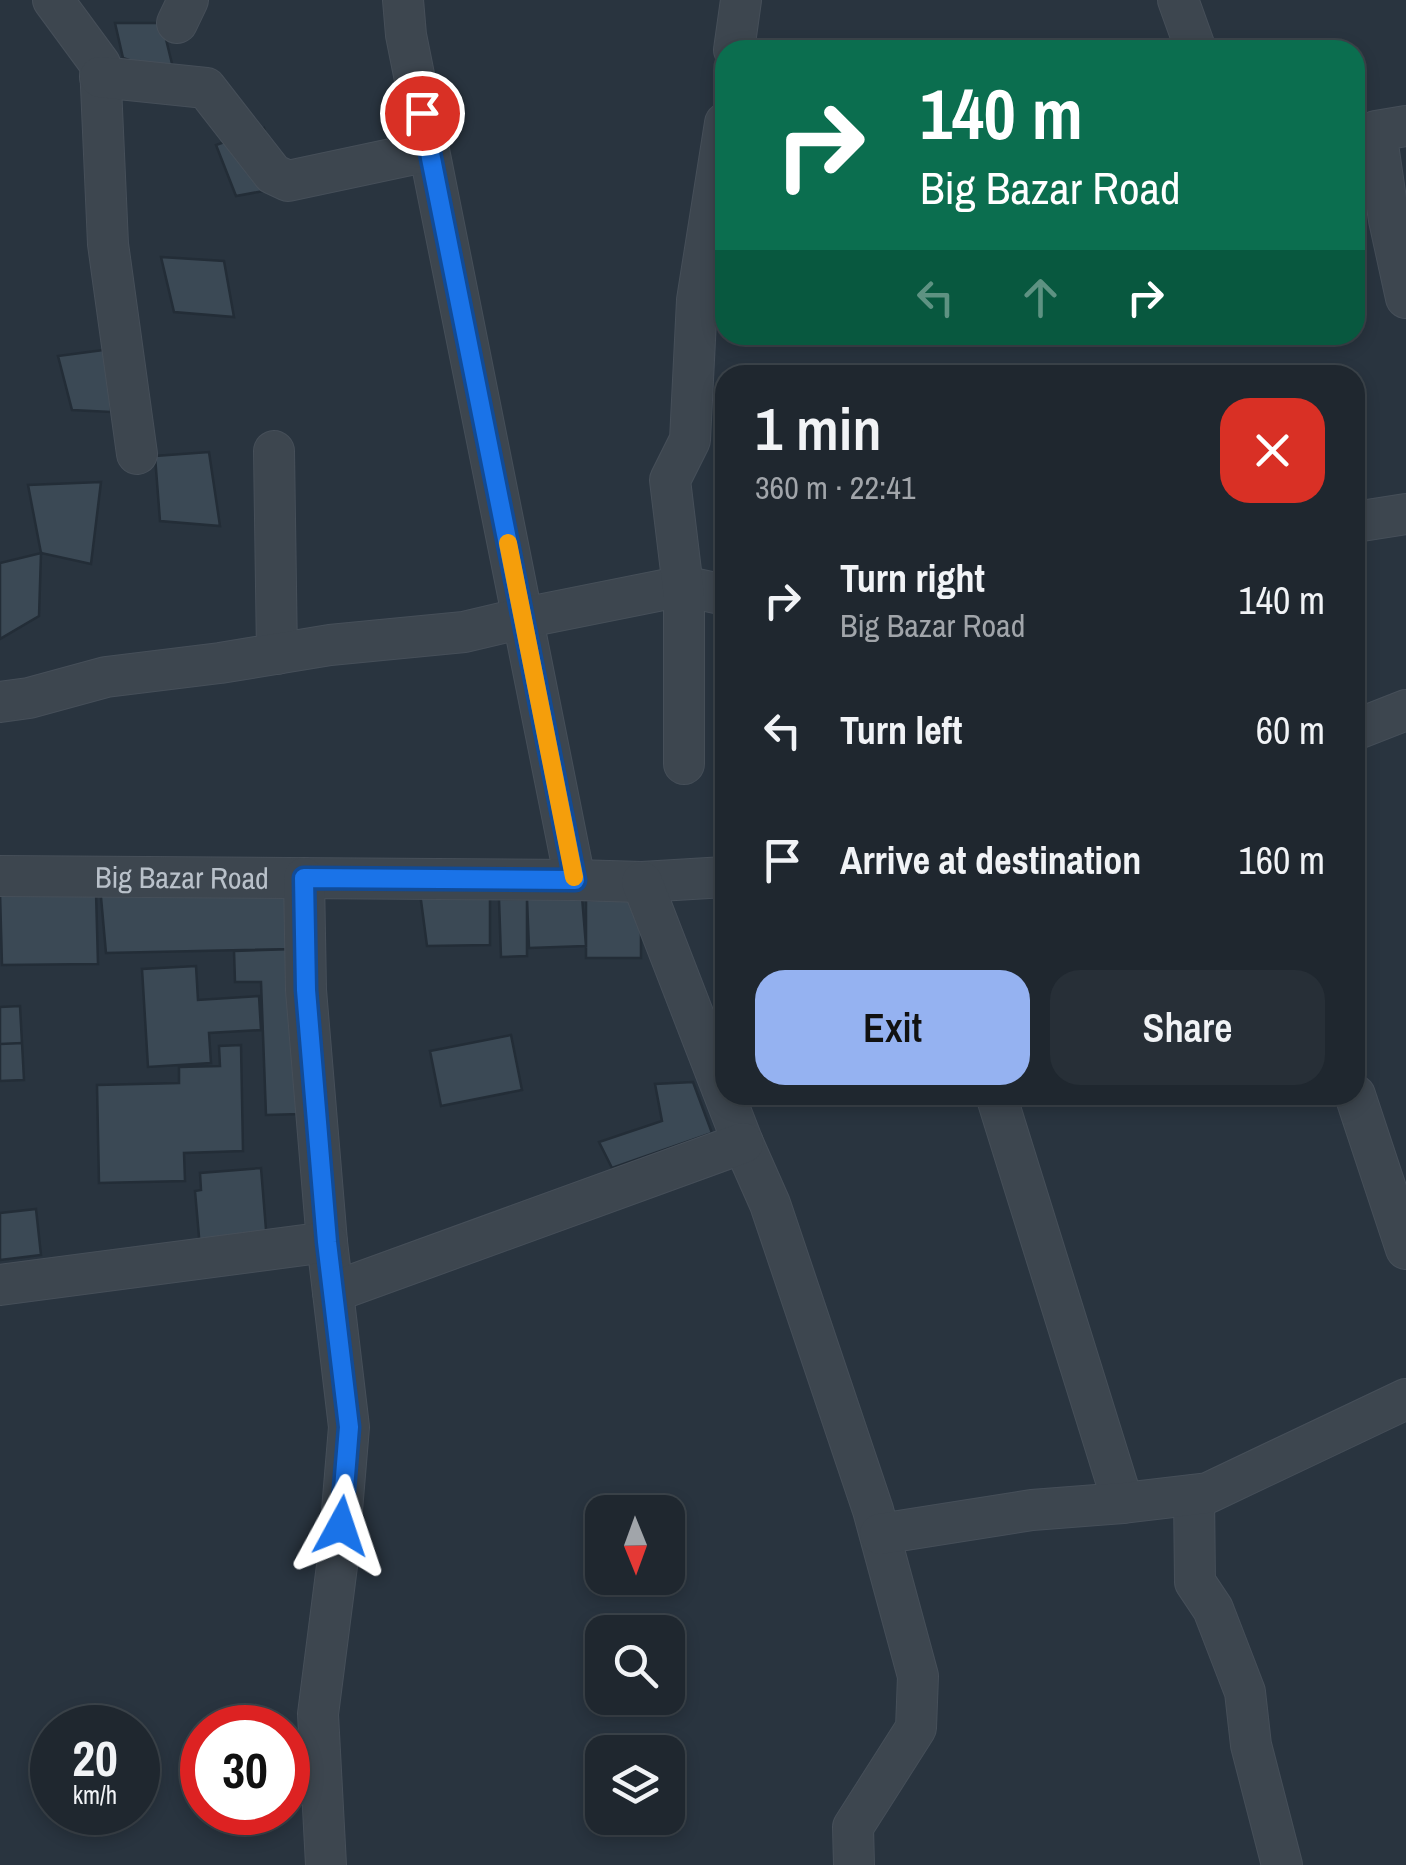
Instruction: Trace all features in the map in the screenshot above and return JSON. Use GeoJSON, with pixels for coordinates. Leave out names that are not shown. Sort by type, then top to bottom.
{"type":"FeatureCollection","features":[{"type":"Feature","properties":{"kind":"street"},"geometry":{"type":"LineString","coordinates":[[53,0],[100,64],[108,244],[137,454]]}},
{"type":"Feature","properties":{"kind":"street"},"geometry":{"type":"LineString","coordinates":[[402,0],[575,880]]}},
{"type":"Feature","properties":{"kind":"street"},"geometry":{"type":"LineString","coordinates":[[735,40],[741,0]]}},
{"type":"Feature","properties":{"kind":"street"},"geometry":{"type":"LineString","coordinates":[[1178,0],[1192,40]]}},
{"type":"Feature","properties":{"kind":"street"},"geometry":{"type":"LineString","coordinates":[[100,77],[206,88],[273,174],[288,180],[429,151]]}},
{"type":"Feature","properties":{"kind":"street"},"geometry":{"type":"LineString","coordinates":[[1406,126],[1376,132],[1388,220],[1406,298]]}},
{"type":"Feature","properties":{"kind":"street"},"geometry":{"type":"LineString","coordinates":[[684,764],[683,586],[670,480],[690,440],[697,300],[715,186]]}},
{"type":"Feature","properties":{"kind":"street"},"geometry":{"type":"LineString","coordinates":[[1365,194],[1388,220]]}},
{"type":"Feature","properties":{"kind":"street"},"geometry":{"type":"LineString","coordinates":[[274,451],[278,654]]}},
{"type":"Feature","properties":{"kind":"street"},"geometry":{"type":"LineString","coordinates":[[1365,520],[1406,514]]}},
{"type":"Feature","properties":{"kind":"street"},"geometry":{"type":"LineString","coordinates":[[0,702],[106,677],[330,645],[464,632],[683,586],[715,593]]}},
{"type":"Feature","properties":{"kind":"street"},"geometry":{"type":"LineString","coordinates":[[1365,726],[1406,710]]}},
{"type":"Feature","properties":{"kind":"street","name":"Big Bazar Road"},"geometry":{"type":"LineString","coordinates":[[0,876],[642,882],[715,878]]}},
{"type":"Feature","properties":{"kind":"street"},"geometry":{"type":"LineString","coordinates":[[304,878],[306,990],[327,1242],[349,1427],[338,1558],[318,1714],[326,1865]]}},
{"type":"Feature","properties":{"kind":"street"},"geometry":{"type":"LineString","coordinates":[[642,882],[715,1073]]}},
{"type":"Feature","properties":{"kind":"street"},"geometry":{"type":"LineString","coordinates":[[727,1105],[770,1204],[874,1510],[918,1676],[916,1728],[854,1826],[854,1865]]}},
{"type":"Feature","properties":{"kind":"street"},"geometry":{"type":"LineString","coordinates":[[999,1105],[1122,1503]]}},
{"type":"Feature","properties":{"kind":"street"},"geometry":{"type":"LineString","coordinates":[[1357,1105],[1406,1249]]}},
{"type":"Feature","properties":{"kind":"street"},"geometry":{"type":"LineString","coordinates":[[334,1292],[742,1143]]}},
{"type":"Feature","properties":{"kind":"street"},"geometry":{"type":"LineString","coordinates":[[0,1285],[327,1242]]}},
{"type":"Feature","properties":{"kind":"street"},"geometry":{"type":"LineString","coordinates":[[880,1534],[1032,1510],[1208,1493],[1406,1399]]}},
{"type":"Feature","properties":{"kind":"street"},"geometry":{"type":"LineString","coordinates":[[1194,1495],[1195,1582],[1213,1609],[1245,1692],[1251,1745],[1282,1865]]}},
{"type":"Feature","properties":{"kind":"building"},"geometry":{"type":"Polygon","coordinates":[[[115,23],[162,23],[175,76],[123,58],[115,23]]]}},
{"type":"Feature","properties":{"kind":"building"},"geometry":{"type":"Polygon","coordinates":[[[264,128],[280,188],[236,196],[216,145],[264,128]]]}},
{"type":"Feature","properties":{"kind":"building"},"geometry":{"type":"Polygon","coordinates":[[[161,257],[224,261],[234,317],[174,312],[161,257]]]}},
{"type":"Feature","properties":{"kind":"building"},"geometry":{"type":"Polygon","coordinates":[[[111,349],[111,412],[72,410],[58,356],[111,349]]]}},
{"type":"Feature","properties":{"kind":"building"},"geometry":{"type":"Polygon","coordinates":[[[209,452],[220,526],[160,521],[155,456],[209,452]]]}},
{"type":"Feature","properties":{"kind":"building"},"geometry":{"type":"Polygon","coordinates":[[[101,482],[91,564],[41,553],[28,485],[101,482]]]}},
{"type":"Feature","properties":{"kind":"building"},"geometry":{"type":"Polygon","coordinates":[[[41,553],[39,616],[0,639],[0,563],[41,553]]]}},
{"type":"Feature","properties":{"kind":"building"},"geometry":{"type":"Polygon","coordinates":[[[100,886],[294,888],[295,949],[106,953],[100,886]]]}},
{"type":"Feature","properties":{"kind":"building"},"geometry":{"type":"Polygon","coordinates":[[[96,892],[98,964],[2,965],[0,893],[96,892]]]}},
{"type":"Feature","properties":{"kind":"building"},"geometry":{"type":"Polygon","coordinates":[[[420,893],[490,898],[490,945],[427,946],[420,893]]]}},
{"type":"Feature","properties":{"kind":"building"},"geometry":{"type":"Polygon","coordinates":[[[582,897],[586,946],[529,948],[527,899],[582,897]]]}},
{"type":"Feature","properties":{"kind":"building"},"geometry":{"type":"Polygon","coordinates":[[[499,899],[527,899],[527,956],[501,957],[499,899]]]}},
{"type":"Feature","properties":{"kind":"building"},"geometry":{"type":"Polygon","coordinates":[[[641,899],[641,958],[586,958],[586,900],[641,899]]]}},
{"type":"Feature","properties":{"kind":"building"},"geometry":{"type":"Polygon","coordinates":[[[295,949],[300,1114],[266,1115],[261,982],[235,982],[234,951],[295,949]]]}},
{"type":"Feature","properties":{"kind":"building"},"geometry":{"type":"Polygon","coordinates":[[[196,966],[198,1000],[259,996],[261,1030],[209,1033],[211,1063],[148,1067],[142,969],[196,966]]]}},
{"type":"Feature","properties":{"kind":"building"},"geometry":{"type":"Polygon","coordinates":[[[20,1006],[22,1043],[0,1044],[0,1007],[20,1006]]]}},
{"type":"Feature","properties":{"kind":"building"},"geometry":{"type":"Polygon","coordinates":[[[511,1035],[522,1090],[441,1106],[430,1051],[511,1035]]]}},
{"type":"Feature","properties":{"kind":"building"},"geometry":{"type":"Polygon","coordinates":[[[22,1043],[24,1080],[0,1081],[0,1044],[22,1043]]]}},
{"type":"Feature","properties":{"kind":"building"},"geometry":{"type":"Polygon","coordinates":[[[241,1045],[243,1151],[184,1153],[185,1181],[99,1183],[97,1085],[179,1083],[179,1067],[220,1066],[219,1046],[241,1045]]]}},
{"type":"Feature","properties":{"kind":"building"},"geometry":{"type":"Polygon","coordinates":[[[693,1082],[712,1133],[612,1168],[599,1142],[662,1121],[655,1084],[693,1082]]]}},
{"type":"Feature","properties":{"kind":"building"},"geometry":{"type":"Polygon","coordinates":[[[261,1168],[267,1242],[200,1248],[195,1191],[201,1190],[200,1173],[261,1168]]]}},
{"type":"Feature","properties":{"kind":"building"},"geometry":{"type":"Polygon","coordinates":[[[36,1209],[41,1255],[0,1260],[0,1213],[36,1209]]]}},
{"type":"Feature","properties":{"kind":"slow traffic"},"geometry":{"type":"LineString","coordinates":[[508,543],[574,877]]}},
{"type":"Feature","properties":{"kind":"route"},"geometry":{"type":"LineString","coordinates":[[341,1526],[349,1427],[327,1242],[306,990],[304,878],[575,880],[422,113]]}}]}
